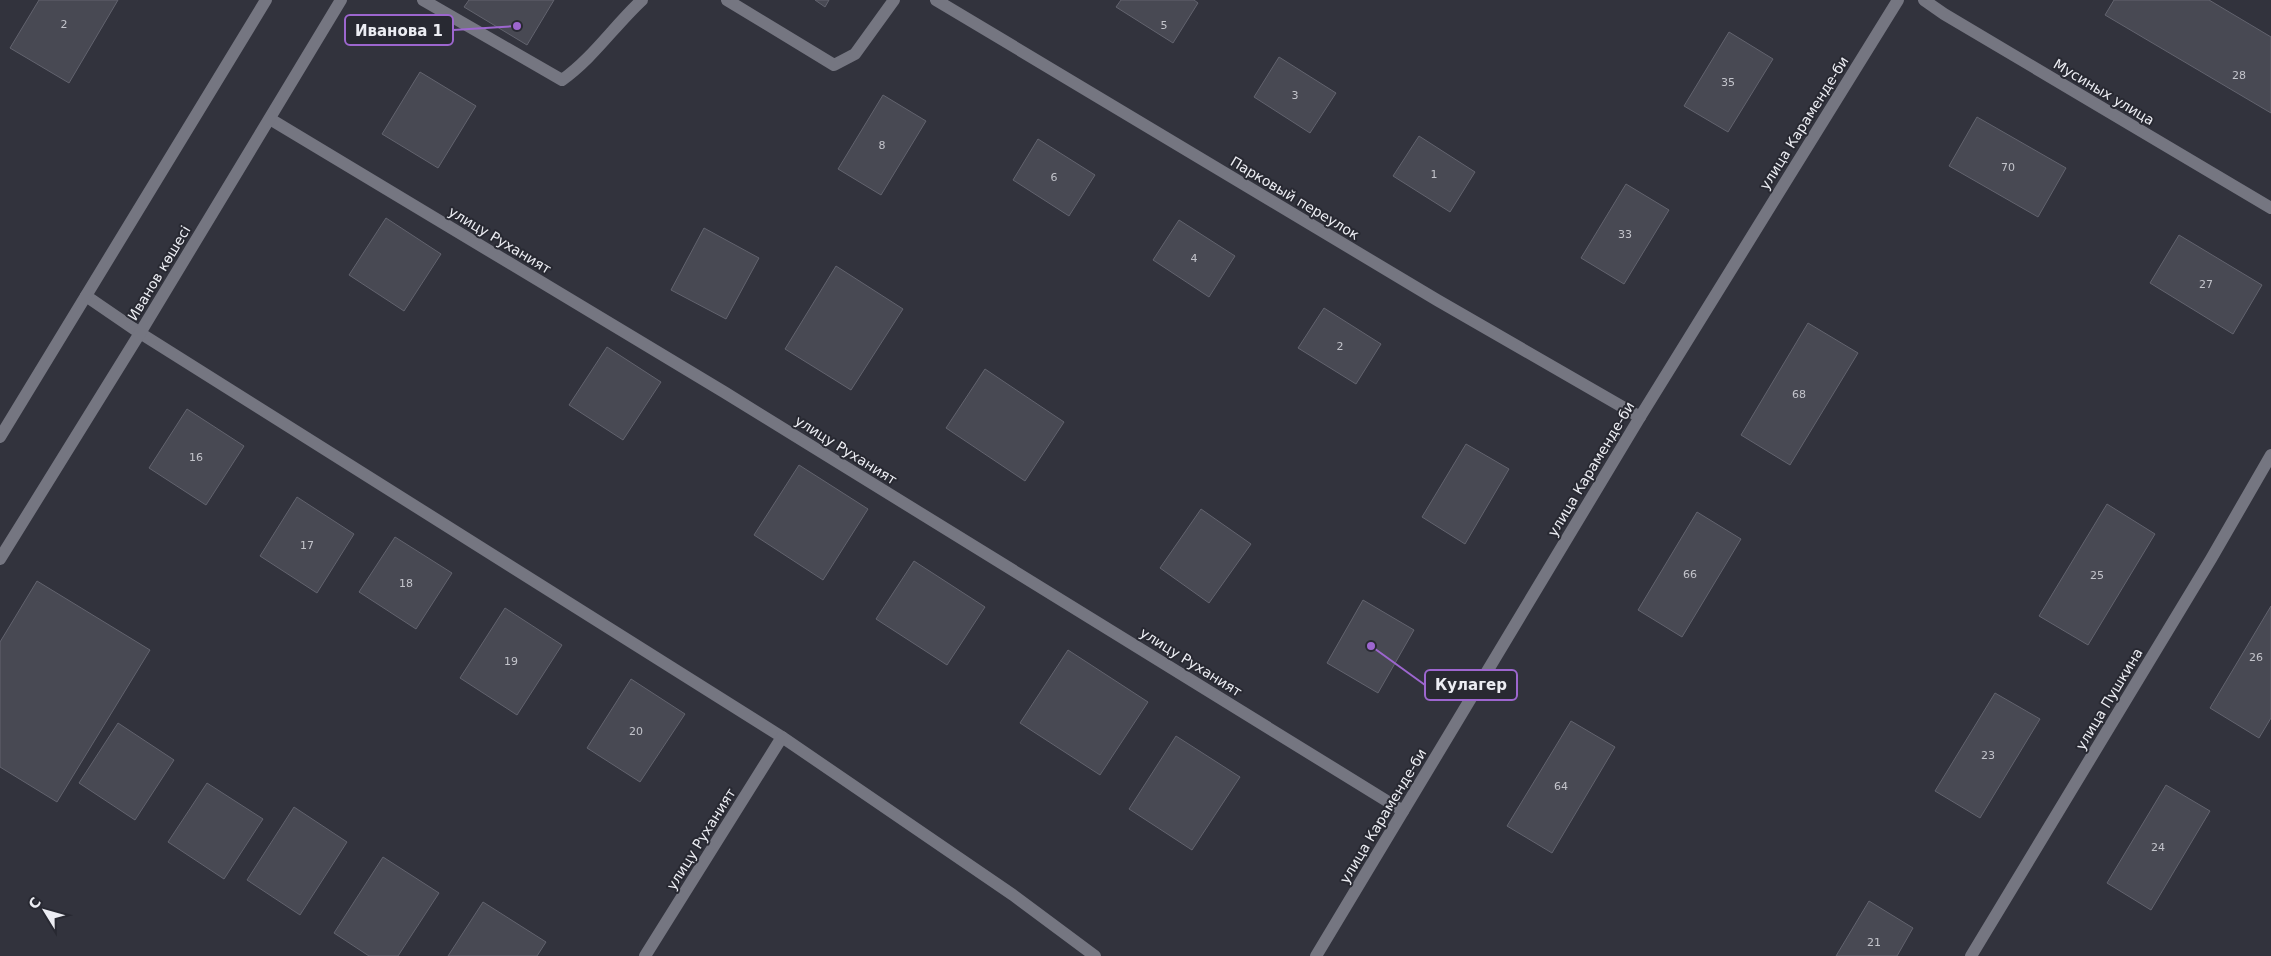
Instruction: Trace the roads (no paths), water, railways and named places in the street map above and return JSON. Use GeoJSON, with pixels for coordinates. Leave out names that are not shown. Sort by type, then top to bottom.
{"type":"FeatureCollection","features":[{"type":"Feature","properties":{"kind":"street"},"geometry":{"type":"LineString","coordinates":[[0,437],[266,0]]}},
{"type":"Feature","properties":{"kind":"street","name":"Иванов көшесі"},"geometry":{"type":"LineString","coordinates":[[0,559],[342,0]]}},
{"type":"Feature","properties":{"kind":"street"},"geometry":{"type":"LineString","coordinates":[[423,0],[562,80],[580,67],[619,21],[642,0]]}},
{"type":"Feature","properties":{"kind":"street"},"geometry":{"type":"LineString","coordinates":[[727,0],[834,65],[855,54],[894,0]]}},
{"type":"Feature","properties":{"kind":"street","name":"Парковый переулок"},"geometry":{"type":"LineString","coordinates":[[936,0],[1428,295],[1640,417]]}},
{"type":"Feature","properties":{"kind":"street","name":"улица Караменде-би"},"geometry":{"type":"LineString","coordinates":[[1316,956],[1640,417],[1898,0]]}},
{"type":"Feature","properties":{"kind":"street","name":"Мусиных улица"},"geometry":{"type":"LineString","coordinates":[[1924,0],[1944,14],[2271,208]]}},
{"type":"Feature","properties":{"kind":"street","name":"улицу Руханият"},"geometry":{"type":"LineString","coordinates":[[270,119],[724,392],[1403,811]]}},
{"type":"Feature","properties":{"kind":"street"},"geometry":{"type":"LineString","coordinates":[[86,296],[140,333],[782,738],[1013,895],[1095,956]]}},
{"type":"Feature","properties":{"kind":"street","name":"улица Пушкина"},"geometry":{"type":"LineString","coordinates":[[1971,956],[2211,560],[2271,455]]}},
{"type":"Feature","properties":{"kind":"street","name":"улицу Руханият"},"geometry":{"type":"LineString","coordinates":[[645,956],[782,738]]}},
{"type":"Feature","properties":{"kind":"place","name":"Иванова 1"},"geometry":{"type":"Point","coordinates":[517,26]}},
{"type":"Feature","properties":{"kind":"place","name":"Кулагер"},"geometry":{"type":"Point","coordinates":[1371,646]}}]}
